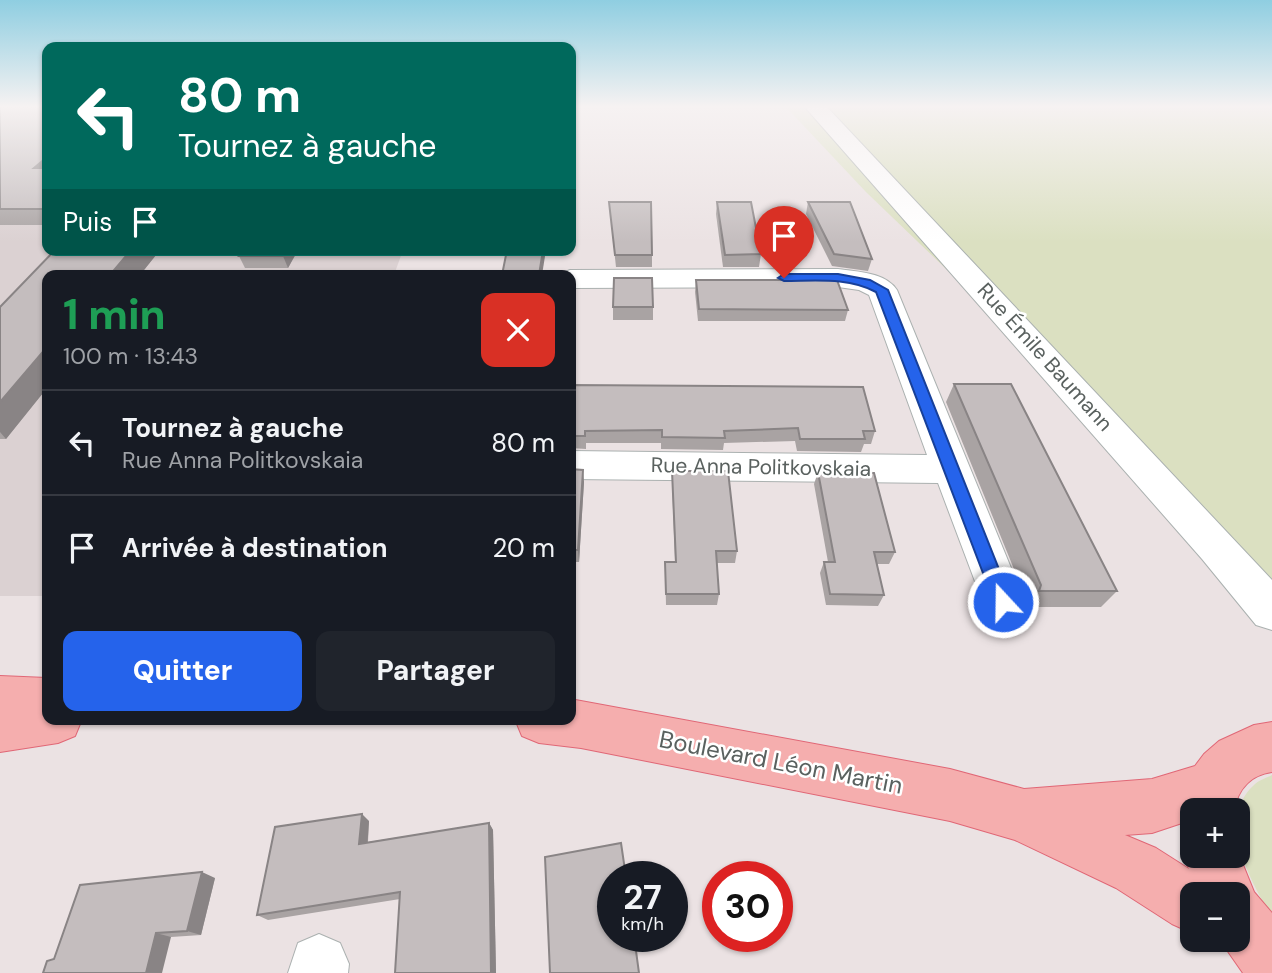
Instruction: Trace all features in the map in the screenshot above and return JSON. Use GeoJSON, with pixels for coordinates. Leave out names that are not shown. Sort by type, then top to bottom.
{"type":"FeatureCollection","features":[{"type":"Feature","properties":{"kind":"main road"},"geometry":{"type":"LineString","coordinates":[[0,699],[42,701]]}},
{"type":"Feature","properties":{"kind":"main road"},"geometry":{"type":"LineString","coordinates":[[0,728],[42,721]]}},
{"type":"Feature","properties":{"kind":"main road","name":"Boulevard Léon Martin"},"geometry":{"type":"LineString","coordinates":[[576,723],[950,795],[1021,816],[1136,868],[1180,896]]}},
{"type":"Feature","properties":{"kind":"main road"},"geometry":{"type":"LineString","coordinates":[[1210,798],[1233,761],[1265,747],[1272,747]]}},
{"type":"Feature","properties":{"kind":"main road","name":"Boulevard Léon Martin"},"geometry":{"type":"LineString","coordinates":[[1021,816],[1180,802]]}},
{"type":"Feature","properties":{"kind":"street","name":"Rue Émile Baumann"},"geometry":{"type":"LineString","coordinates":[[855,151],[1217,547],[1272,611]]}},
{"type":"Feature","properties":{"kind":"street"},"geometry":{"type":"LineString","coordinates":[[576,279],[838,278],[866,282],[882,290],[1003,602]]}},
{"type":"Feature","properties":{"kind":"street","name":"Rue Anna Politkovskaia"},"geometry":{"type":"LineString","coordinates":[[576,464],[951,469]]}},
{"type":"Feature","properties":{"kind":"shaded area"},"geometry":{"type":"Polygon","coordinates":[[[0,151],[42,151],[42,256],[401,256],[396,270],[42,270],[42,596],[0,596],[0,151]]]}},
{"type":"Feature","properties":{"kind":"green space"},"geometry":{"type":"Polygon","coordinates":[[[828,151],[1272,151],[1272,582],[866,192],[828,151]]]}},
{"type":"Feature","properties":{"kind":"green space"},"geometry":{"type":"Polygon","coordinates":[[[1272,775],[1272,917],[1246,868],[1250,868],[1250,798],[1244,798],[1259,781],[1272,775]]]}},
{"type":"Feature","properties":{"kind":"building"},"geometry":{"type":"Polygon","coordinates":[[[0,151],[42,151],[42,161],[34,168],[42,168],[42,209],[0,209],[0,151]]]}},
{"type":"Feature","properties":{"kind":"building"},"geometry":{"type":"Polygon","coordinates":[[[609,202],[651,202],[652,255],[615,255],[609,202]]]}},
{"type":"Feature","properties":{"kind":"building"},"geometry":{"type":"Polygon","coordinates":[[[717,202],[751,202],[761,254],[725,255],[717,202]]]}},
{"type":"Feature","properties":{"kind":"building"},"geometry":{"type":"Polygon","coordinates":[[[808,202],[850,202],[872,259],[834,254],[808,202]]]}},
{"type":"Feature","properties":{"kind":"building"},"geometry":{"type":"Polygon","coordinates":[[[49,256],[126,256],[114,270],[42,270],[42,353],[0,402],[0,307],[49,256]]]}},
{"type":"Feature","properties":{"kind":"building"},"geometry":{"type":"Polygon","coordinates":[[[506,256],[542,256],[540,270],[503,270],[506,256]]]}},
{"type":"Feature","properties":{"kind":"building"},"geometry":{"type":"Polygon","coordinates":[[[614,278],[652,278],[653,307],[613,307],[614,278]]]}},
{"type":"Feature","properties":{"kind":"building"},"geometry":{"type":"Polygon","coordinates":[[[696,280],[837,280],[848,310],[699,309],[696,280]]]}},
{"type":"Feature","properties":{"kind":"building"},"geometry":{"type":"Polygon","coordinates":[[[954,384],[1011,384],[1117,591],[1039,591],[1041,585],[954,384]]]}},
{"type":"Feature","properties":{"kind":"building"},"geometry":{"type":"Polygon","coordinates":[[[576,385],[863,387],[875,431],[863,431],[865,439],[800,439],[798,428],[724,431],[725,438],[662,437],[662,430],[585,431],[585,436],[576,436],[576,385]]]}},
{"type":"Feature","properties":{"kind":"building"},"geometry":{"type":"Polygon","coordinates":[[[576,469],[583,470],[576,550],[576,469]]]}},
{"type":"Feature","properties":{"kind":"building"},"geometry":{"type":"Polygon","coordinates":[[[672,471],[728,471],[737,551],[716,551],[719,594],[666,594],[665,562],[676,562],[672,471]]]}},
{"type":"Feature","properties":{"kind":"building"},"geometry":{"type":"Polygon","coordinates":[[[818,472],[874,473],[895,552],[874,552],[884,595],[830,594],[824,562],[835,562],[818,472]]]}},
{"type":"Feature","properties":{"kind":"building"},"geometry":{"type":"Polygon","coordinates":[[[362,814],[359,844],[489,823],[491,973],[395,973],[400,892],[257,915],[275,827],[362,814]]]}},
{"type":"Feature","properties":{"kind":"building"},"geometry":{"type":"Polygon","coordinates":[[[621,843],[624,861],[597,861],[597,952],[636,952],[639,973],[550,973],[545,857],[621,843]]]}},
{"type":"Feature","properties":{"kind":"building"},"geometry":{"type":"Polygon","coordinates":[[[202,872],[187,931],[156,933],[146,973],[43,973],[47,961],[54,959],[80,885],[202,872]]]}},
{"type":"Feature","properties":{"kind":"route"},"geometry":{"type":"LineString","coordinates":[[784,278],[838,278],[866,282],[882,290],[1003,602]]}}]}
